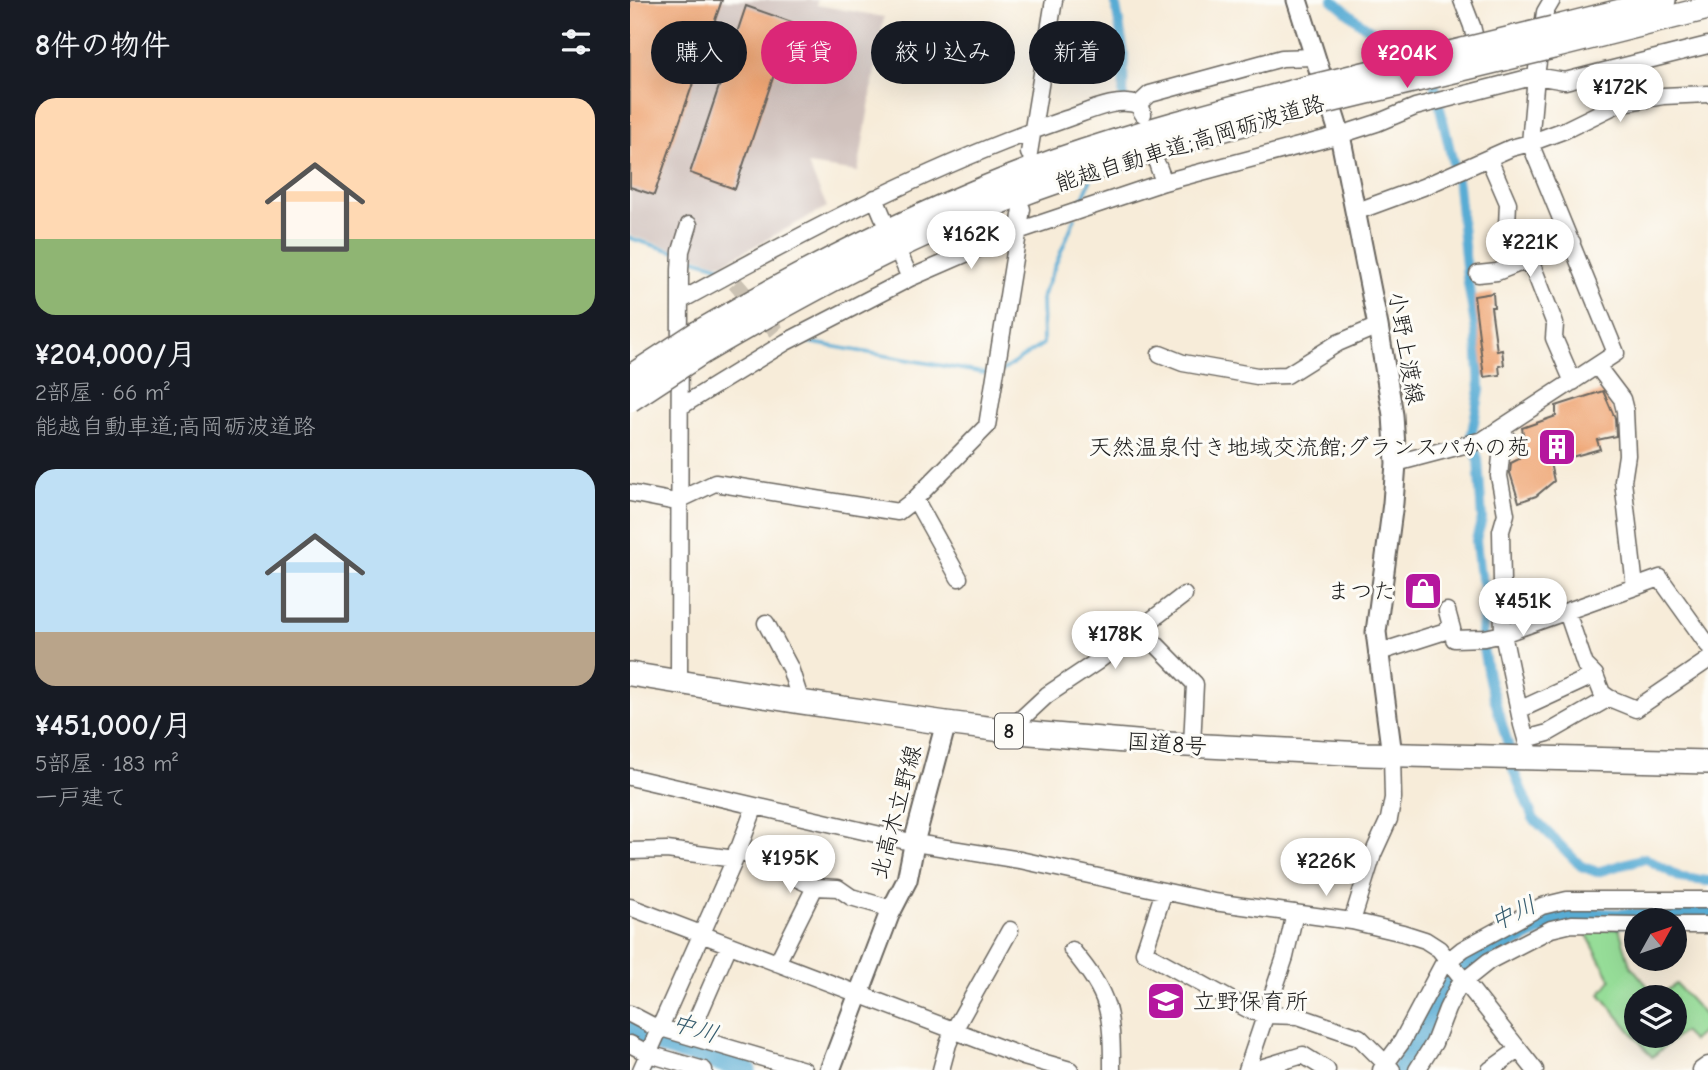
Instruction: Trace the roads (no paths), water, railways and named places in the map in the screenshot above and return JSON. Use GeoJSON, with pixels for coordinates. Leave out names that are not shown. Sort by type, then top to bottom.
{"type":"FeatureCollection","features":[{"type":"Feature","properties":{"kind":"highway","name":"能越自動車道;高岡砺波道路"},"geometry":{"type":"LineString","coordinates":[[1553,37],[1664,0]]}},
{"type":"Feature","properties":{"kind":"highway","name":"能越自動車道;高岡砺波道路"},"geometry":{"type":"LineString","coordinates":[[630,400],[701,342],[794,278],[860,244],[983,188],[1119,139],[1308,97],[1553,37],[1708,8]]}},
{"type":"Feature","properties":{"kind":"highway","name":"能越自動車道;高岡砺波道路"},"geometry":{"type":"LineString","coordinates":[[630,377],[701,342]]}},
{"type":"Feature","properties":{"kind":"highway","name":"国道8号"},"geometry":{"type":"LineString","coordinates":[[630,674],[801,702],[1019,732],[1192,746],[1392,755],[1529,749],[1708,762]]}},
{"type":"Feature","properties":{"kind":"main road","name":"小野上渡線"},"geometry":{"type":"LineString","coordinates":[[1297,0],[1340,135],[1393,415],[1396,463],[1393,503],[1376,632],[1392,755]]}},
{"type":"Feature","properties":{"kind":"main road","name":"北高木立野線"},"geometry":{"type":"LineString","coordinates":[[830,1070],[892,909],[907,880],[946,723]]}},
{"type":"Feature","properties":{"kind":"street"},"geometry":{"type":"LineString","coordinates":[[1029,153],[1054,0]]}},
{"type":"Feature","properties":{"kind":"street"},"geometry":{"type":"LineString","coordinates":[[1462,0],[1472,26],[1487,88]]}},
{"type":"Feature","properties":{"kind":"street"},"geometry":{"type":"LineString","coordinates":[[1396,463],[1483,440],[1616,353],[1531,144],[1536,76],[1545,12],[1552,0]]}},
{"type":"Feature","properties":{"kind":"street"},"geometry":{"type":"LineString","coordinates":[[680,408],[783,338],[1018,231],[1164,182],[1340,135],[1415,107],[1536,76],[1565,81],[1708,46]]}},
{"type":"Feature","properties":{"kind":"street"},"geometry":{"type":"LineString","coordinates":[[680,301],[732,279],[875,198],[1032,131],[1111,104],[1130,102],[1140,109],[1150,94],[1282,58],[1314,57]]}},
{"type":"Feature","properties":{"kind":"street"},"geometry":{"type":"LineString","coordinates":[[1355,212],[1423,187],[1511,148],[1531,144],[1618,104],[1663,96],[1708,94]]}},
{"type":"Feature","properties":{"kind":"street"},"geometry":{"type":"LineString","coordinates":[[1489,159],[1508,204],[1507,225],[1518,254],[1534,270],[1555,324],[1554,338],[1573,382]]}},
{"type":"Feature","properties":{"kind":"street"},"geometry":{"type":"LineString","coordinates":[[1158,166],[1164,182]]}},
{"type":"Feature","properties":{"kind":"street"},"geometry":{"type":"LineString","coordinates":[[875,198],[883,216]]}},
{"type":"Feature","properties":{"kind":"street"},"geometry":{"type":"LineString","coordinates":[[630,494],[671,501],[715,483],[898,512],[915,499],[987,426],[1022,209]]}},
{"type":"Feature","properties":{"kind":"street"},"geometry":{"type":"LineString","coordinates":[[679,682],[680,270],[681,251],[689,225]]}},
{"type":"Feature","properties":{"kind":"street"},"geometry":{"type":"LineString","coordinates":[[1478,274],[1497,272],[1572,242]]}},
{"type":"Feature","properties":{"kind":"street"},"geometry":{"type":"LineString","coordinates":[[902,260],[910,278]]}},
{"type":"Feature","properties":{"kind":"street"},"geometry":{"type":"LineString","coordinates":[[1160,354],[1182,363],[1257,376],[1287,375],[1338,343],[1378,326]]}},
{"type":"Feature","properties":{"kind":"street"},"geometry":{"type":"LineString","coordinates":[[1597,366],[1622,399],[1625,411],[1627,455],[1623,481],[1634,587]]}},
{"type":"Feature","properties":{"kind":"street"},"geometry":{"type":"LineString","coordinates":[[1500,429],[1509,441],[1502,447],[1499,476],[1506,514],[1501,531],[1503,634],[1529,749],[1548,733],[1609,698]]}},
{"type":"Feature","properties":{"kind":"street"},"geometry":{"type":"LineString","coordinates":[[915,499],[959,578]]}},
{"type":"Feature","properties":{"kind":"street"},"geometry":{"type":"LineString","coordinates":[[1632,561],[1660,578],[1708,645]]}},
{"type":"Feature","properties":{"kind":"street"},"geometry":{"type":"LineString","coordinates":[[1377,653],[1453,634],[1483,638],[1503,634],[1660,578]]}},
{"type":"Feature","properties":{"kind":"street"},"geometry":{"type":"LineString","coordinates":[[1019,732],[1019,721],[1047,695],[1098,662],[1139,627],[1184,595]]}},
{"type":"Feature","properties":{"kind":"street"},"geometry":{"type":"LineString","coordinates":[[1447,611],[1453,634]]}},
{"type":"Feature","properties":{"kind":"street"},"geometry":{"type":"LineString","coordinates":[[1567,612],[1585,665],[1595,676],[1602,693],[1636,709],[1708,660]]}},
{"type":"Feature","properties":{"kind":"street"},"geometry":{"type":"LineString","coordinates":[[766,623],[790,668],[801,702]]}},
{"type":"Feature","properties":{"kind":"street"},"geometry":{"type":"LineString","coordinates":[[1139,627],[1195,684],[1192,746]]}},
{"type":"Feature","properties":{"kind":"street"},"geometry":{"type":"LineString","coordinates":[[1519,710],[1595,676]]}},
{"type":"Feature","properties":{"kind":"street"},"geometry":{"type":"LineString","coordinates":[[1352,920],[1373,855],[1389,819],[1393,798],[1392,755]]}},
{"type":"Feature","properties":{"kind":"street"},"geometry":{"type":"LineString","coordinates":[[630,777],[915,843],[1020,860],[1214,902],[1352,920],[1426,940],[1439,949],[1457,970],[1535,1070]]}},
{"type":"Feature","properties":{"kind":"street"},"geometry":{"type":"LineString","coordinates":[[641,1070],[755,806]]}},
{"type":"Feature","properties":{"kind":"street"},"geometry":{"type":"LineString","coordinates":[[630,851],[736,854],[815,887],[838,888],[851,897],[892,909]]}},
{"type":"Feature","properties":{"kind":"street"},"geometry":{"type":"LineString","coordinates":[[777,963],[815,887]]}},
{"type":"Feature","properties":{"kind":"street"},"geometry":{"type":"LineString","coordinates":[[1164,891],[1144,952],[1251,1011],[1266,1015],[1298,1016],[1359,1037],[1387,1068],[1442,965],[1457,970],[1489,961],[1550,929],[1572,924],[1624,925]]}},
{"type":"Feature","properties":{"kind":"street"},"geometry":{"type":"LineString","coordinates":[[1418,1070],[1434,1043],[1459,985],[1457,970],[1463,949],[1542,906],[1567,900],[1708,900]]}},
{"type":"Feature","properties":{"kind":"street"},"geometry":{"type":"LineString","coordinates":[[630,907],[1024,1057],[1070,1070]]}},
{"type":"Feature","properties":{"kind":"street"},"geometry":{"type":"LineString","coordinates":[[1247,1070],[1285,957],[1295,912]]}},
{"type":"Feature","properties":{"kind":"street"},"geometry":{"type":"LineString","coordinates":[[1687,925],[1708,925]]}},
{"type":"Feature","properties":{"kind":"street"},"geometry":{"type":"LineString","coordinates":[[941,1070],[954,1030],[1010,930]]}},
{"type":"Feature","properties":{"kind":"street"},"geometry":{"type":"LineString","coordinates":[[692,1030],[729,945]]}},
{"type":"Feature","properties":{"kind":"street"},"geometry":{"type":"LineString","coordinates":[[1072,950],[1105,996],[1112,1027],[1112,1070]]}},
{"type":"Feature","properties":{"kind":"street"},"geometry":{"type":"LineString","coordinates":[[630,1014],[655,1040],[704,1070]]}},
{"type":"Feature","properties":{"kind":"street"},"geometry":{"type":"LineString","coordinates":[[630,1044],[655,1040],[804,1070]]}},
{"type":"Feature","properties":{"kind":"street"},"geometry":{"type":"LineString","coordinates":[[1490,1070],[1518,1050]]}},
{"type":"Feature","properties":{"kind":"street"},"geometry":{"type":"LineString","coordinates":[[1254,1070],[1303,1055],[1328,1070]]}},
{"type":"Feature","properties":{"kind":"street"},"geometry":{"type":"LineString","coordinates":[[1701,1070],[1708,1065]]}},
{"type":"Feature","properties":{"kind":"waterway"},"geometry":{"type":"LineString","coordinates":[[1115,0],[1124,53],[1123,94]]}},
{"type":"Feature","properties":{"kind":"waterway"},"geometry":{"type":"LineString","coordinates":[[1333,0],[1364,26],[1420,59]]}},
{"type":"Feature","properties":{"kind":"waterway"},"geometry":{"type":"LineString","coordinates":[[1432,73],[1458,185],[1467,276],[1477,337],[1480,390],[1471,438],[1478,459],[1482,519],[1476,540],[1479,569],[1484,585],[1482,643],[1489,680],[1509,748]]}},
{"type":"Feature","properties":{"kind":"waterway"},"geometry":{"type":"LineString","coordinates":[[1080,204],[1091,179]]}},
{"type":"Feature","properties":{"kind":"waterway"},"geometry":{"type":"LineString","coordinates":[[1002,371],[1043,344],[1042,297],[1075,218]]}},
{"type":"Feature","properties":{"kind":"waterway"},"geometry":{"type":"LineString","coordinates":[[630,238],[675,252]]}},
{"type":"Feature","properties":{"kind":"waterway"},"geometry":{"type":"LineString","coordinates":[[685,256],[722,267],[726,265]]}},
{"type":"Feature","properties":{"kind":"waterway"},"geometry":{"type":"LineString","coordinates":[[802,341],[989,374]]}},
{"type":"Feature","properties":{"kind":"waterway"},"geometry":{"type":"LineString","coordinates":[[1513,769],[1533,818],[1581,866],[1597,872],[1645,858],[1681,878],[1708,881]]}},
{"type":"Feature","properties":{"kind":"waterway","name":"中川"},"geometry":{"type":"LineString","coordinates":[[1401,1070],[1444,989],[1469,964],[1502,945],[1549,922],[1580,916],[1708,916]]}},
{"type":"Feature","properties":{"kind":"waterway","name":"中川"},"geometry":{"type":"LineString","coordinates":[[630,1030],[664,1046],[747,1070]]}},
{"type":"Feature","properties":{"kind":"waterway","name":"中川"},"geometry":{"type":"LineString","coordinates":[[682,1057],[687,1052]]}},
{"type":"Feature","properties":{"kind":"waterway"},"geometry":{"type":"LineString","coordinates":[[650,1070],[653,1065]]}},
{"type":"Feature","properties":{"kind":"tunnel"},"geometry":{"type":"LineString","coordinates":[[735,283],[779,334]]}},
{"type":"Feature","properties":{"kind":"place","name":"天然温泉付き地域交流館;グランスパかの苑"},"geometry":{"type":"Point","coordinates":[1557,447]}},
{"type":"Feature","properties":{"kind":"place","name":"まつた"},"geometry":{"type":"Point","coordinates":[1423,591]}},
{"type":"Feature","properties":{"kind":"place","name":"立野保育所"},"geometry":{"type":"Point","coordinates":[1166,1001]}}]}
